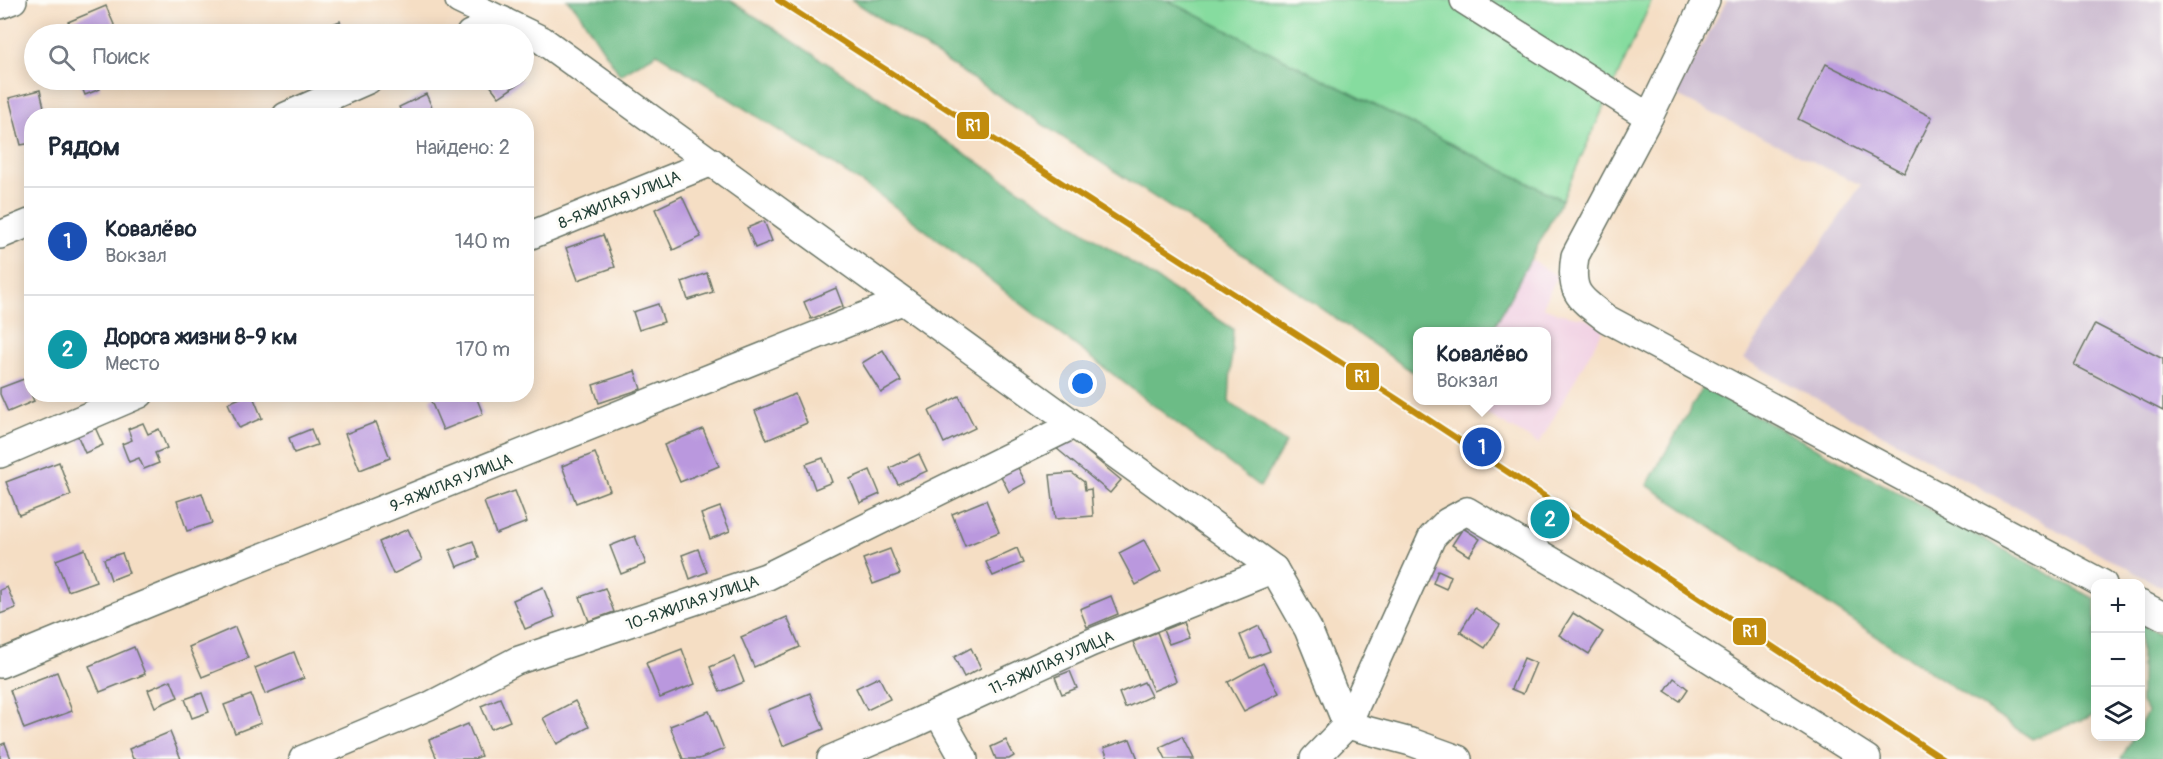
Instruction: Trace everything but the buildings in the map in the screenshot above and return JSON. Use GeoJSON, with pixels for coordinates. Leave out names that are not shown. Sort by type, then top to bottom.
{"type":"FeatureCollection","features":[{"type":"Feature","properties":{"kind":"street"},"geometry":{"type":"LineString","coordinates":[[0,5],[13,0]]}},
{"type":"Feature","properties":{"kind":"street"},"geometry":{"type":"LineString","coordinates":[[459,0],[510,24]]}},
{"type":"Feature","properties":{"kind":"street"},"geometry":{"type":"LineString","coordinates":[[1464,0],[1649,117]]}},
{"type":"Feature","properties":{"kind":"street"},"geometry":{"type":"LineString","coordinates":[[1706,0],[1649,117],[1575,256],[1572,274],[1576,292],[1607,319],[2094,579]]}},
{"type":"Feature","properties":{"kind":"street"},"geometry":{"type":"LineString","coordinates":[[493,24],[502,20]]}},
{"type":"Feature","properties":{"kind":"street"},"geometry":{"type":"LineString","coordinates":[[534,36],[1274,569],[1308,628],[1347,725]]}},
{"type":"Feature","properties":{"kind":"street"},"geometry":{"type":"LineString","coordinates":[[304,108],[345,90]]}},
{"type":"Feature","properties":{"kind":"street","name":"8-Я ЖИЛАЯ УЛИЦА"},"geometry":{"type":"LineString","coordinates":[[534,234],[712,162]]}},
{"type":"Feature","properties":{"kind":"street"},"geometry":{"type":"LineString","coordinates":[[0,235],[24,225]]}},
{"type":"Feature","properties":{"kind":"street","name":"9-Я ЖИЛАЯ УЛИЦА"},"geometry":{"type":"LineString","coordinates":[[0,664],[902,301]]}},
{"type":"Feature","properties":{"kind":"street"},"geometry":{"type":"LineString","coordinates":[[0,454],[121,402]]}},
{"type":"Feature","properties":{"kind":"street","name":"10-Я ЖИЛАЯ УЛИЦА"},"geometry":{"type":"LineString","coordinates":[[303,759],[429,706],[516,661],[766,577],[1073,425]]}},
{"type":"Feature","properties":{"kind":"street"},"geometry":{"type":"LineString","coordinates":[[1314,759],[1347,725],[1432,537],[1447,522],[1467,511],[1611,596],[1867,759]]}},
{"type":"Feature","properties":{"kind":"street","name":"11-Я ЖИЛАЯ УЛИЦА"},"geometry":{"type":"LineString","coordinates":[[831,759],[1090,643],[1274,569]]}},
{"type":"Feature","properties":{"kind":"street"},"geometry":{"type":"LineString","coordinates":[[2145,607],[2163,616]]}},
{"type":"Feature","properties":{"kind":"street"},"geometry":{"type":"LineString","coordinates":[[938,713],[964,759]]}},
{"type":"Feature","properties":{"kind":"street"},"geometry":{"type":"LineString","coordinates":[[1347,725],[1411,742],[1458,759]]}},
{"type":"Feature","properties":{"kind":"shaded area"},"geometry":{"type":"Polygon","coordinates":[[[1727,0],[2163,0],[2163,588],[1744,359],[1861,185],[1675,95],[1727,0]]]}},
{"type":"Feature","properties":{"kind":"shaded area"},"geometry":{"type":"Polygon","coordinates":[[[1530,259],[1557,276],[1543,307],[1561,314],[1584,318],[1604,328],[1539,444],[1471,405],[1551,405],[1551,327],[1494,327],[1530,259]]]}},
{"type":"Feature","properties":{"kind":"green space"},"geometry":{"type":"Polygon","coordinates":[[[567,0],[730,0],[1233,329],[1229,402],[1286,443],[1260,487],[873,190],[657,53],[620,75],[576,8],[567,0]]]}},
{"type":"Feature","properties":{"kind":"green space"},"geometry":{"type":"Polygon","coordinates":[[[852,0],[1167,0],[1562,200],[1494,327],[1413,327],[1413,372],[1271,273],[852,0]]]}},
{"type":"Feature","properties":{"kind":"green space"},"geometry":{"type":"Polygon","coordinates":[[[1167,0],[1652,0],[1562,200],[1167,0]]]}},
{"type":"Feature","properties":{"kind":"green space"},"geometry":{"type":"Polygon","coordinates":[[[1703,387],[2091,597],[2091,717],[2032,739],[1647,485],[1703,387]]]}},
{"type":"Feature","properties":{"kind":"green space"},"geometry":{"type":"Polygon","coordinates":[[[2145,625],[2163,636],[2163,759],[2121,759],[2131,741],[2145,741],[2147,712],[2145,709],[2145,625]]]}},
{"type":"Feature","properties":{"kind":"transit line","name":"R1"},"geometry":{"type":"LineString","coordinates":[[778,0],[1397,399],[1943,759]]}},
{"type":"Feature","properties":{"kind":"place","name":"Ковалёво"},"geometry":{"type":"Point","coordinates":[1482,447]}},
{"type":"Feature","properties":{"kind":"place","name":"Дорога жизни 8-9 км"},"geometry":{"type":"Point","coordinates":[1550,519]}}]}
